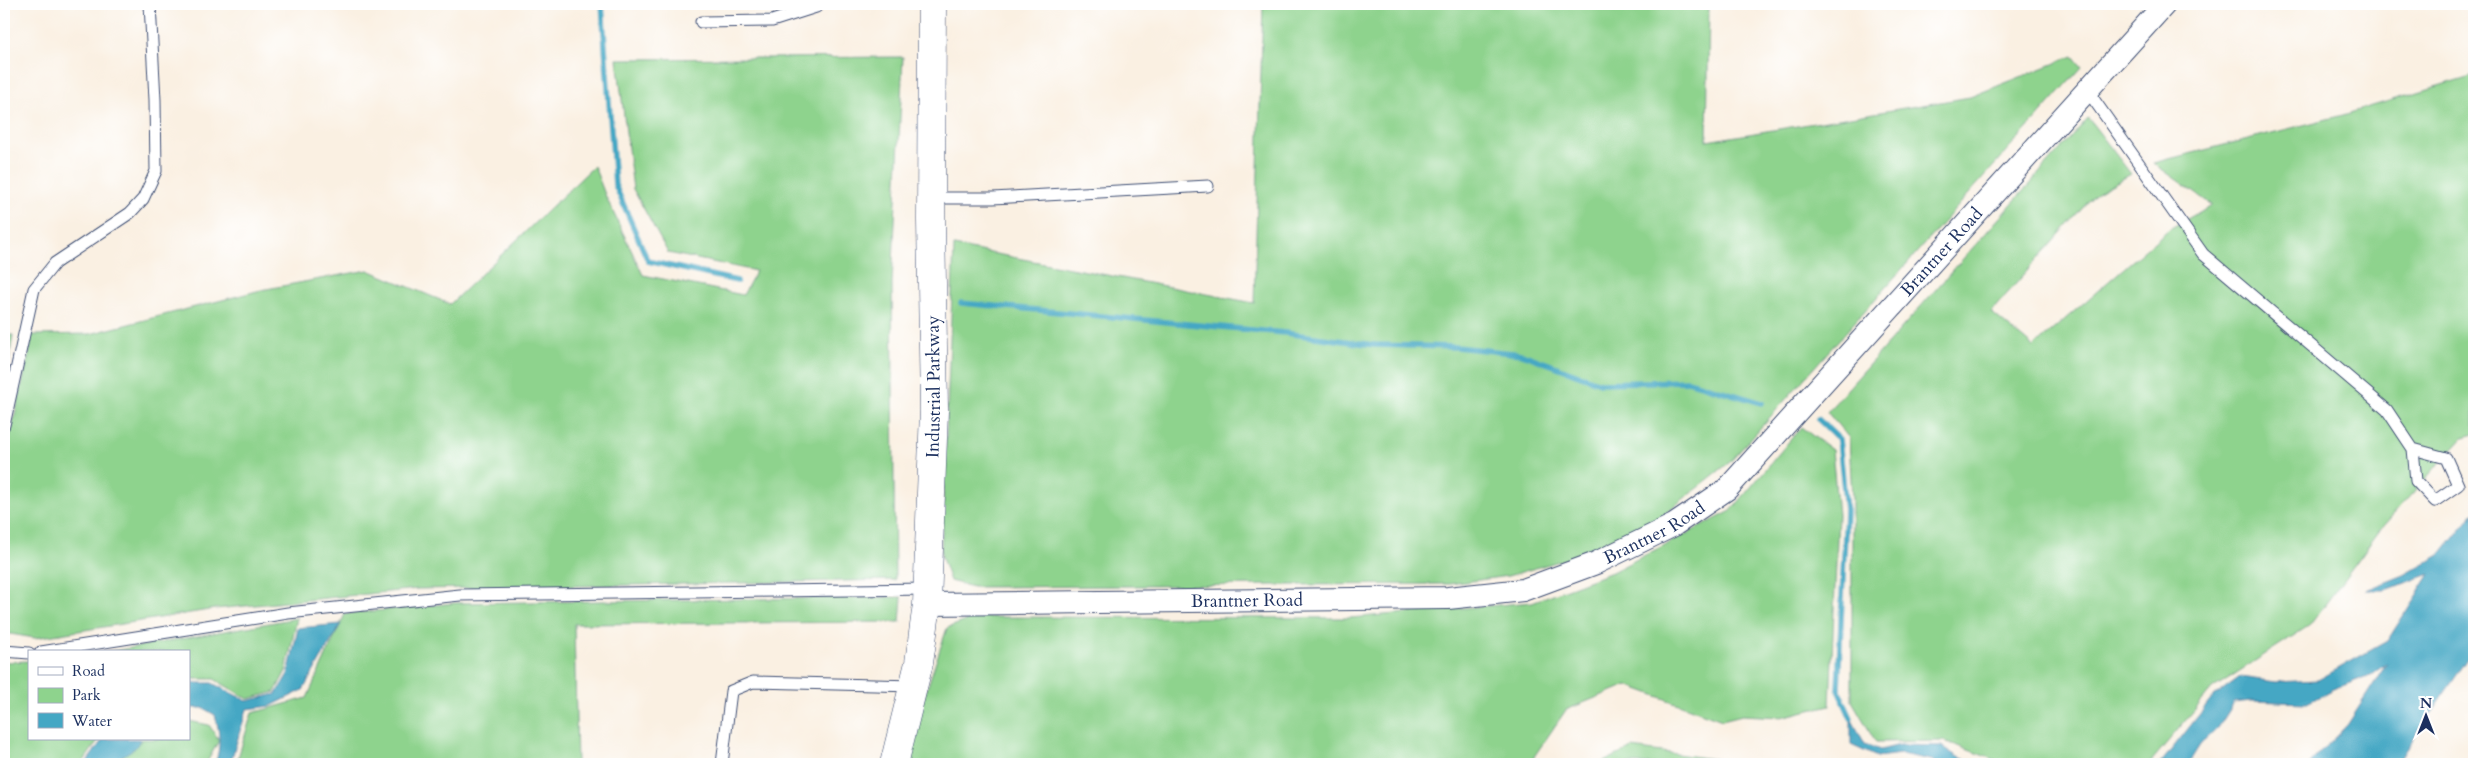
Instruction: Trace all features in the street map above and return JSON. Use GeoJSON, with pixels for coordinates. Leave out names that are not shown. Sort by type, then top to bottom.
{"type":"FeatureCollection","features":[{"type":"Feature","properties":{"kind":"street","name":"Industrial Parkway"},"geometry":{"type":"LineString","coordinates":[[894,764],[914,686],[925,630],[928,596],[934,410],[931,198],[932,4]]}},
{"type":"Feature","properties":{"kind":"street","name":"Brantner Road"},"geometry":{"type":"LineString","coordinates":[[928,596],[1448,598],[1523,590],[1596,563],[1674,526],[1727,489],[2165,4]]}},
{"type":"Feature","properties":{"kind":"lane"},"geometry":{"type":"LineString","coordinates":[[4,426],[34,289],[55,263],[130,213],[143,199],[156,172],[155,100],[150,4]]}},
{"type":"Feature","properties":{"kind":"lane"},"geometry":{"type":"LineString","coordinates":[[701,22],[772,21],[820,4]]}},
{"type":"Feature","properties":{"kind":"lane"},"geometry":{"type":"LineString","coordinates":[[2087,90],[2203,254],[2387,410],[2414,449],[2416,481],[2435,501],[2458,485],[2446,458],[2414,449]]}},
{"type":"Feature","properties":{"kind":"lane"},"geometry":{"type":"LineString","coordinates":[[931,198],[993,198],[1208,186]]}},
{"type":"Feature","properties":{"kind":"lane"},"geometry":{"type":"LineString","coordinates":[[54,650],[288,613],[460,595],[928,596]]}},
{"type":"Feature","properties":{"kind":"lane"},"geometry":{"type":"LineString","coordinates":[[4,651],[28,653]]}},
{"type":"Feature","properties":{"kind":"lane"},"geometry":{"type":"LineString","coordinates":[[722,764],[731,691],[753,682],[914,686]]}},
{"type":"Feature","properties":{"kind":"green space"},"geometry":{"type":"Polygon","coordinates":[[[1263,4],[1709,4],[1707,141],[1970,97],[2073,56],[2082,67],[1730,462],[1658,519],[1570,558],[1508,576],[1450,584],[973,587],[950,581],[941,555],[954,246],[1254,303],[1263,4]]]}},
{"type":"Feature","properties":{"kind":"green space"},"geometry":{"type":"Polygon","coordinates":[[[903,57],[892,284],[895,580],[418,589],[215,609],[35,638],[4,633],[4,463],[31,345],[31,335],[90,334],[261,290],[368,270],[450,304],[594,166],[606,197],[643,275],[743,295],[756,271],[668,253],[633,189],[617,59],[903,57]]]}},
{"type":"Feature","properties":{"kind":"green space"},"geometry":{"type":"Polygon","coordinates":[[[2474,75],[2474,434],[2463,437],[2383,526],[2310,625],[2212,689],[2149,764],[2006,764],[1944,741],[1876,742],[1852,701],[1852,499],[1849,438],[1827,412],[2088,118],[2131,174],[2095,194],[1991,312],[2033,347],[2169,229],[2212,205],[2153,163],[2343,115],[2474,75]]]}},
{"type":"Feature","properties":{"kind":"green space"},"geometry":{"type":"Polygon","coordinates":[[[4,335],[13,335],[4,394],[4,335]]]}},
{"type":"Feature","properties":{"kind":"green space"},"geometry":{"type":"Polygon","coordinates":[[[1801,427],[1832,450],[1838,515],[1830,705],[1781,717],[1742,715],[1722,720],[1627,685],[1566,710],[1531,761],[1526,764],[902,764],[947,628],[977,617],[1350,618],[1532,602],[1612,572],[1731,511],[1801,427]]]}},
{"type":"Feature","properties":{"kind":"green space"},"geometry":{"type":"Polygon","coordinates":[[[902,597],[900,622],[574,624],[577,764],[236,764],[252,713],[307,698],[345,614],[455,603],[902,597]]]}},
{"type":"Feature","properties":{"kind":"green space"},"geometry":{"type":"Polygon","coordinates":[[[297,618],[286,671],[275,692],[248,699],[214,679],[190,679],[190,650],[119,650],[297,618]]]}},
{"type":"Feature","properties":{"kind":"green space"},"geometry":{"type":"Polygon","coordinates":[[[28,661],[28,740],[98,740],[84,761],[69,764],[4,764],[4,662],[28,661]]]}},
{"type":"Feature","properties":{"kind":"green space"},"geometry":{"type":"Polygon","coordinates":[[[190,721],[209,725],[219,740],[206,764],[113,764],[142,740],[190,740],[190,721]]]}},
{"type":"Feature","properties":{"kind":"green space"},"geometry":{"type":"Polygon","coordinates":[[[1632,748],[1751,764],[1599,764],[1632,748]]]}},
{"type":"Feature","properties":{"kind":"water"},"geometry":{"type":"Polygon","coordinates":[[[2474,512],[2474,650],[2396,764],[2309,764],[2348,724],[2387,663],[2371,675],[2334,689],[2307,703],[2251,701],[2234,703],[2218,728],[2200,745],[2188,764],[2160,764],[2214,696],[2240,677],[2276,682],[2318,680],[2387,641],[2430,574],[2386,590],[2366,590],[2404,575],[2440,555],[2474,512]]]}},
{"type":"Feature","properties":{"kind":"water"},"geometry":{"type":"Polygon","coordinates":[[[341,624],[303,690],[271,706],[247,709],[230,764],[215,764],[219,740],[215,715],[203,708],[190,708],[190,683],[212,683],[247,701],[276,694],[288,674],[298,628],[341,624]]]}},
{"type":"Feature","properties":{"kind":"water"},"geometry":{"type":"Polygon","coordinates":[[[1851,718],[1865,744],[1880,750],[1900,745],[1941,746],[1958,757],[1979,764],[1938,764],[1931,760],[1901,754],[1877,757],[1851,745],[1851,718]]]}},
{"type":"Feature","properties":{"kind":"water"},"geometry":{"type":"Polygon","coordinates":[[[102,740],[140,740],[135,748],[109,764],[81,764],[86,763],[102,740]]]}},
{"type":"Feature","properties":{"kind":"waterway"},"geometry":{"type":"LineString","coordinates":[[602,4],[615,185],[648,261],[737,281]]}},
{"type":"Feature","properties":{"kind":"waterway"},"geometry":{"type":"LineString","coordinates":[[961,303],[1285,333],[1374,345],[1456,347],[1522,354],[1600,383],[1688,381],[1762,403]]}},
{"type":"Feature","properties":{"kind":"waterway"},"geometry":{"type":"LineString","coordinates":[[1818,419],[1839,439],[1846,510],[1838,689],[1851,718]]}}]}
